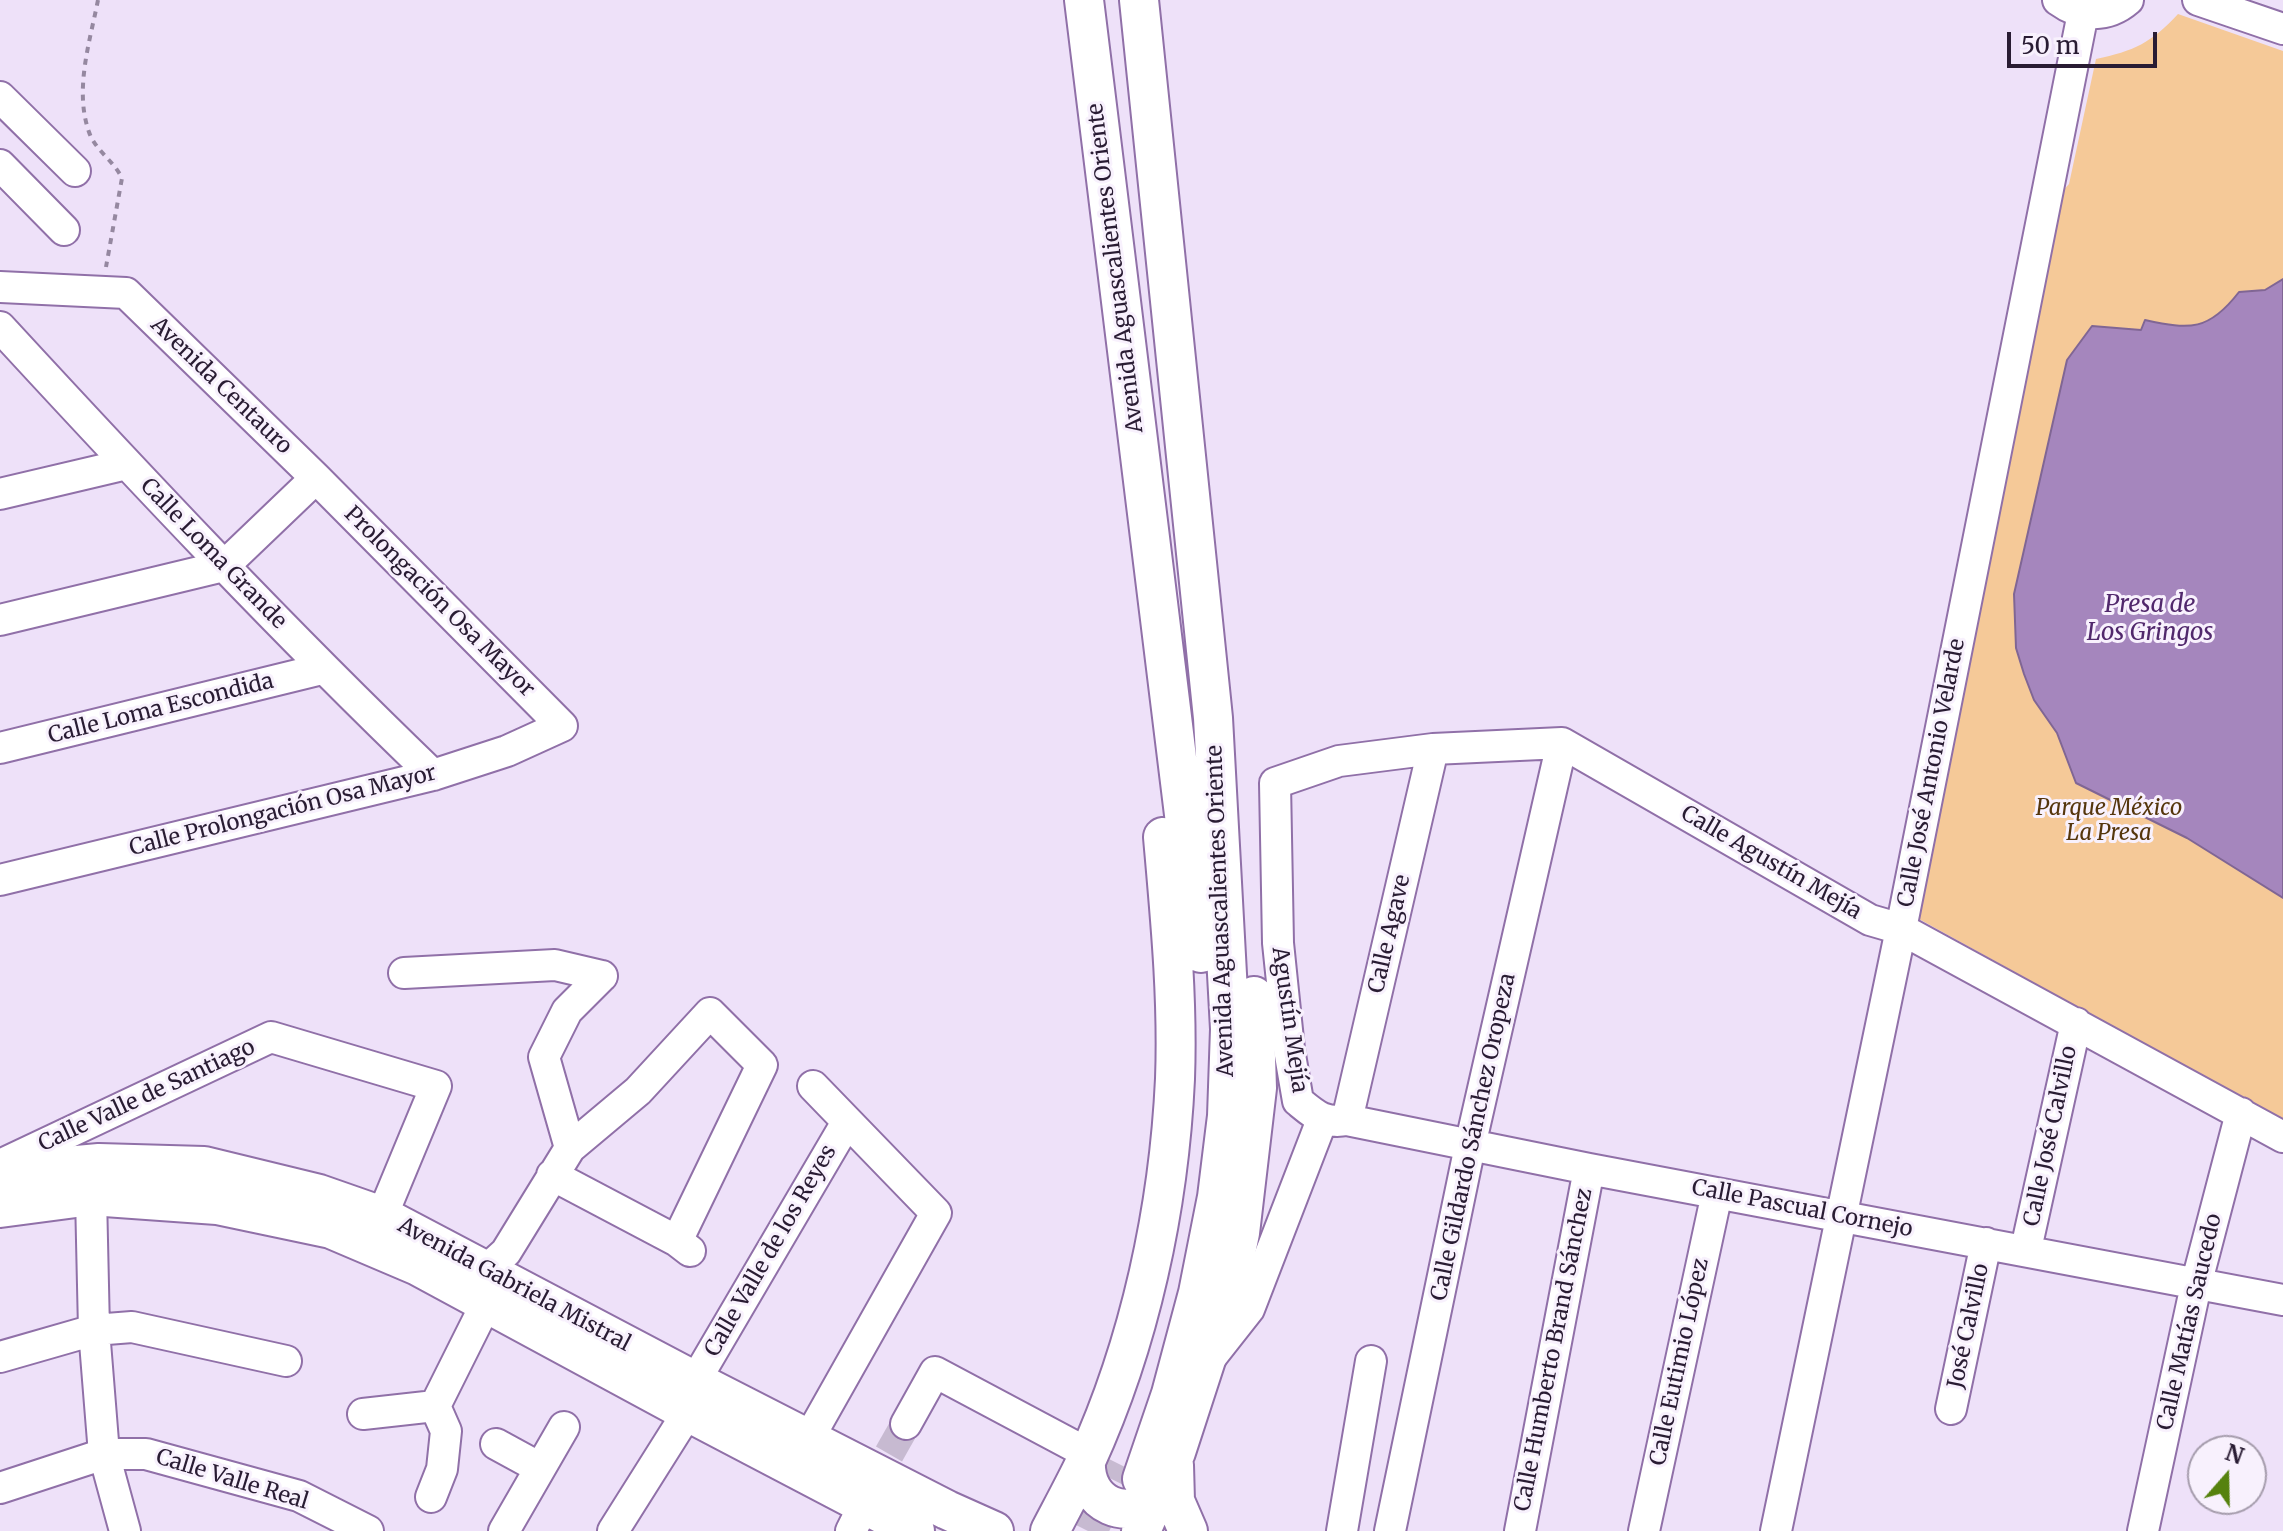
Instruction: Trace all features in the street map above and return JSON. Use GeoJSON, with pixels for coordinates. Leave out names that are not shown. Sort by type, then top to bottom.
{"type":"FeatureCollection","features":[{"type":"Feature","properties":{"kind":"main road","name":"Avenida Aguascalientes Oriente"},"geometry":{"type":"LineString","coordinates":[[1084,0],[1198,919],[1205,1015],[1203,1109],[1195,1192],[1179,1275],[1149,1385],[1120,1470],[1141,1531]]}},
{"type":"Feature","properties":{"kind":"main road","name":"Avenida Aguascalientes Oriente"},"geometry":{"type":"LineString","coordinates":[[1050,1531],[1120,1470],[1171,1394],[1198,1293],[1217,1197],[1227,1116],[1230,1029],[1213,718],[1139,0]]}},
{"type":"Feature","properties":{"kind":"main road","name":"Avenida Aguascalientes Oriente"},"geometry":{"type":"LineString","coordinates":[[1120,1470],[1176,1452],[1208,1362],[1228,1292],[1240,1233],[1257,1088],[1252,968],[1233,751],[1213,718]]}},
{"type":"Feature","properties":{"kind":"main road","name":"Avenida Gabriela Mistral"},"geometry":{"type":"LineString","coordinates":[[0,1172],[99,1163],[204,1166],[319,1194],[382,1216],[480,1288]]}},
{"type":"Feature","properties":{"kind":"main road","name":"Avenida Gabriela Mistral"},"geometry":{"type":"LineString","coordinates":[[0,1208],[91,1196],[217,1205],[331,1229],[480,1288],[870,1491],[994,1531]]}},
{"type":"Feature","properties":{"kind":"main road","name":"Avenida Gabriela Mistral"},"geometry":{"type":"LineString","coordinates":[[691,1397],[809,1438],[915,1531]]}},
{"type":"Feature","properties":{"kind":"main road"},"geometry":{"type":"LineString","coordinates":[[1176,1452],[1174,1493],[1188,1531]]}},
{"type":"Feature","properties":{"kind":"street"},"geometry":{"type":"LineString","coordinates":[[2070,7],[2098,14],[2128,0]]}},
{"type":"Feature","properties":{"kind":"street"},"geometry":{"type":"LineString","coordinates":[[2198,0],[2283,29]]}},
{"type":"Feature","properties":{"kind":"street","name":"Calle José Antonio Velarde"},"geometry":{"type":"LineString","coordinates":[[1776,1531],[1959,638],[2070,7]]}},
{"type":"Feature","properties":{"kind":"street"},"geometry":{"type":"LineString","coordinates":[[0,97],[75,171]]}},
{"type":"Feature","properties":{"kind":"street"},"geometry":{"type":"LineString","coordinates":[[0,165],[64,230]]}},
{"type":"Feature","properties":{"kind":"street"},"geometry":{"type":"LineString","coordinates":[[0,287],[114,293]]}},
{"type":"Feature","properties":{"kind":"street","name":"Avenida Centauro"},"geometry":{"type":"LineString","coordinates":[[114,293],[316,478]]}},
{"type":"Feature","properties":{"kind":"street","name":"Calle Loma Grande"},"geometry":{"type":"LineString","coordinates":[[0,327],[322,669],[433,775]]}},
{"type":"Feature","properties":{"kind":"street"},"geometry":{"type":"LineString","coordinates":[[0,494],[127,464]]}},
{"type":"Feature","properties":{"kind":"street"},"geometry":{"type":"LineString","coordinates":[[0,620],[224,566],[316,478]]}},
{"type":"Feature","properties":{"kind":"street","name":"Prolongación Osa Mayor"},"geometry":{"type":"LineString","coordinates":[[316,478],[562,726]]}},
{"type":"Feature","properties":{"kind":"street","name":"Calle Loma Escondida"},"geometry":{"type":"LineString","coordinates":[[0,748],[322,669]]}},
{"type":"Feature","properties":{"kind":"street","name":"Calle Prolongación Osa Mayor"},"geometry":{"type":"LineString","coordinates":[[0,880],[433,775],[507,751],[562,726]]}},
{"type":"Feature","properties":{"kind":"street"},"geometry":{"type":"LineString","coordinates":[[1433,749],[1562,743]]}},
{"type":"Feature","properties":{"kind":"street","name":"Calle Agustín Mejía"},"geometry":{"type":"LineString","coordinates":[[1562,743],[1870,920],[1901,929],[2283,1137]]}},
{"type":"Feature","properties":{"kind":"street","name":"Calle Gildardo Sánchez Oropeza"},"geometry":{"type":"LineString","coordinates":[[1390,1531],[1470,1146],[1562,743]]}},
{"type":"Feature","properties":{"kind":"street","name":"Agustín Mejía"},"geometry":{"type":"LineString","coordinates":[[1208,1362],[1249,1309],[1334,1120],[1298,1101],[1278,943],[1275,783],[1339,761],[1433,749]]}},
{"type":"Feature","properties":{"kind":"street","name":"Calle Agave"},"geometry":{"type":"LineString","coordinates":[[1334,1120],[1433,749]]}},
{"type":"Feature","properties":{"kind":"street"},"geometry":{"type":"LineString","coordinates":[[404,973],[555,965],[602,976],[567,1011],[544,1057],[570,1148]]}},
{"type":"Feature","properties":{"kind":"street"},"geometry":{"type":"LineString","coordinates":[[431,1497],[442,1469],[446,1431],[435,1406],[480,1288],[506,1252],[552,1175],[570,1148],[638,1091],[710,1013],[762,1065],[685,1247],[552,1175]]}},
{"type":"Feature","properties":{"kind":"street","name":"Calle José Calvillo"},"geometry":{"type":"LineString","coordinates":[[2026,1249],[2076,1023]]}},
{"type":"Feature","properties":{"kind":"street","name":"Calle Valle de Santiago"},"geometry":{"type":"LineString","coordinates":[[0,1165],[271,1037],[436,1086],[382,1216]]}},
{"type":"Feature","properties":{"kind":"street"},"geometry":{"type":"LineString","coordinates":[[809,1438],[936,1213],[813,1086]]}},
{"type":"Feature","properties":{"kind":"street","name":"Calle Matías Saucedo"},"geometry":{"type":"LineString","coordinates":[[2143,1531],[2196,1285],[2241,1113]]}},
{"type":"Feature","properties":{"kind":"street","name":"Calle Pascual Cornejo"},"geometry":{"type":"LineString","coordinates":[[1334,1120],[2283,1300]]}},
{"type":"Feature","properties":{"kind":"street","name":"Calle Valle de los Reyes"},"geometry":{"type":"LineString","coordinates":[[618,1529],[847,1122]]}},
{"type":"Feature","properties":{"kind":"street","name":"Calle Humberto Brand Sánchez"},"geometry":{"type":"LineString","coordinates":[[1520,1531],[1589,1169]]}},
{"type":"Feature","properties":{"kind":"street","name":"Calle Eutimio López"},"geometry":{"type":"LineString","coordinates":[[1644,1531],[1717,1193]]}},
{"type":"Feature","properties":{"kind":"street"},"geometry":{"type":"LineString","coordinates":[[91,1196],[94,1330],[104,1454],[125,1531]]}},
{"type":"Feature","properties":{"kind":"street","name":"José Calvillo"},"geometry":{"type":"LineString","coordinates":[[1951,1409],[1986,1243]]}},
{"type":"Feature","properties":{"kind":"street"},"geometry":{"type":"LineString","coordinates":[[0,1357],[94,1330],[132,1327],[286,1361]]}},
{"type":"Feature","properties":{"kind":"street"},"geometry":{"type":"LineString","coordinates":[[1342,1531],[1371,1361]]}},
{"type":"Feature","properties":{"kind":"street"},"geometry":{"type":"LineString","coordinates":[[906,1424],[935,1372],[1120,1470]]}},
{"type":"Feature","properties":{"kind":"street"},"geometry":{"type":"LineString","coordinates":[[363,1414],[435,1406]]}},
{"type":"Feature","properties":{"kind":"street"},"geometry":{"type":"LineString","coordinates":[[504,1531],[564,1427]]}},
{"type":"Feature","properties":{"kind":"street"},"geometry":{"type":"LineString","coordinates":[[496,1444],[540,1468]]}},
{"type":"Feature","properties":{"kind":"street","name":"Calle Valle Real"},"geometry":{"type":"LineString","coordinates":[[0,1488],[104,1454],[146,1454],[299,1496],[368,1531]]}},
{"type":"Feature","properties":{"kind":"path"},"geometry":{"type":"LineString","coordinates":[[98,0],[82,83],[89,132],[122,178],[114,293]]}},
{"type":"Feature","properties":{"kind":"green space","name":"Parque México La Presa"},"geometry":{"type":"Polygon","coordinates":[[[2178,14],[2283,51],[2283,1121],[1919,919],[1935,841],[1932,816],[2059,195],[2069,184],[2096,59],[2141,44],[2178,14]]]}},
{"type":"Feature","properties":{"kind":"water","name":"Presa de Los Gringos"},"geometry":{"type":"Polygon","coordinates":[[[2283,279],[2283,898],[2187,838],[2076,783],[2057,733],[2034,700],[2024,674],[2016,648],[2014,594],[2067,360],[2092,326],[2141,330],[2145,320],[2187,326],[2198,324],[2218,314],[2239,292],[2265,290],[2283,279]]]}},
{"type":"Feature","properties":{"kind":"tunnel"},"geometry":{"type":"LineString","coordinates":[[889,1454],[906,1424]]}},
{"type":"Feature","properties":{"kind":"tunnel"},"geometry":{"type":"LineString","coordinates":[[1088,1531],[1121,1465]]}}]}
